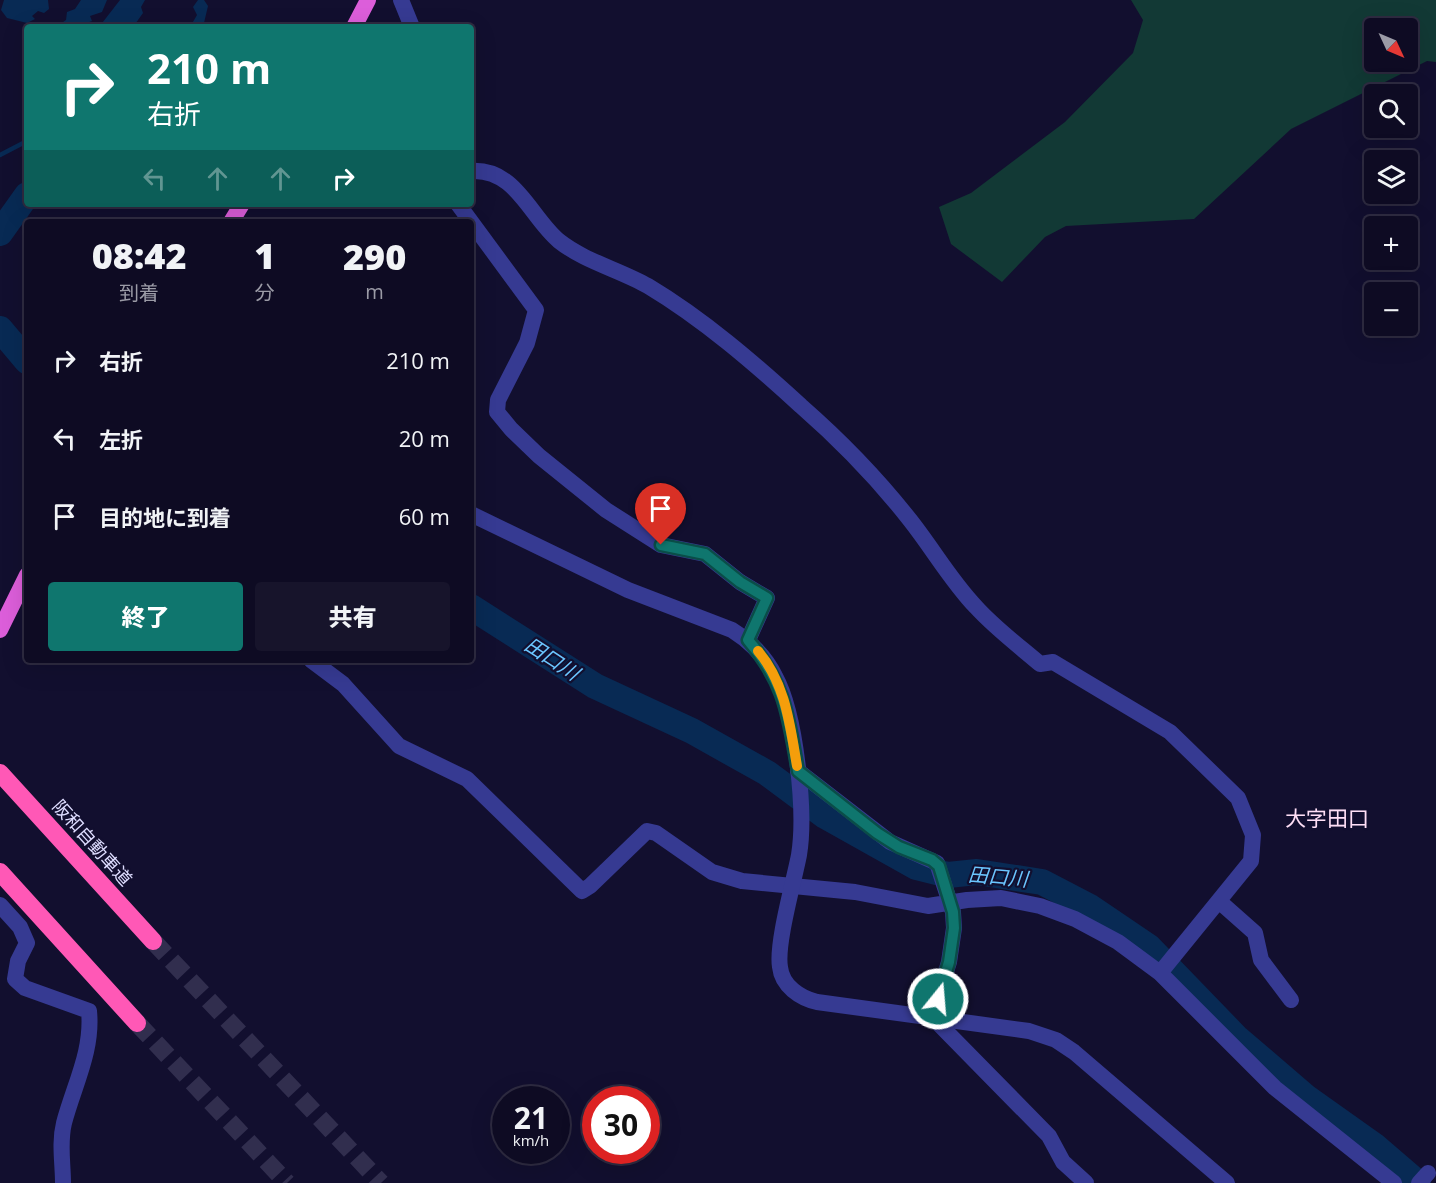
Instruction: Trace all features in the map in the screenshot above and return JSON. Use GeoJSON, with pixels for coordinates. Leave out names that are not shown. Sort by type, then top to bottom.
{"type":"FeatureCollection","features":[{"type":"Feature","properties":{"kind":"highway"},"geometry":{"type":"LineString","coordinates":[[356,24],[368,0]]}},
{"type":"Feature","properties":{"kind":"highway"},"geometry":{"type":"LineString","coordinates":[[0,630],[24,581]]}},
{"type":"Feature","properties":{"kind":"highway","name":"阪和自動車道"},"geometry":{"type":"LineString","coordinates":[[0,773],[153,941]]}},
{"type":"Feature","properties":{"kind":"highway"},"geometry":{"type":"LineString","coordinates":[[0,872],[131,1016]]}},
{"type":"Feature","properties":{"kind":"street"},"geometry":{"type":"LineString","coordinates":[[402,0],[411,24]]}},
{"type":"Feature","properties":{"kind":"street"},"geometry":{"type":"LineString","coordinates":[[474,171],[486,171],[507,180],[560,241],[646,285],[681,308],[742,355],[867,467],[913,523],[957,585],[1003,632],[1040,664],[1053,662],[1170,732],[1238,798],[1253,835],[1251,861],[1160,973]]}},
{"type":"Feature","properties":{"kind":"street"},"geometry":{"type":"LineString","coordinates":[[474,226],[536,310],[527,343],[498,400],[497,411],[511,429],[539,456],[606,510],[661,545],[705,554],[740,582],[767,598],[748,640]]}},
{"type":"Feature","properties":{"kind":"street"},"geometry":{"type":"LineString","coordinates":[[474,515],[628,590],[699,616],[748,640],[770,667],[783,695],[800,788],[802,827],[781,945],[780,967],[786,982],[795,992],[818,1002],[1029,1031],[1065,1045],[1227,1183]]}},
{"type":"Feature","properties":{"kind":"street"},"geometry":{"type":"LineString","coordinates":[[315,663],[343,684],[399,746],[467,779],[582,891],[647,831],[656,833],[712,872],[741,881],[855,892],[928,906],[947,897],[1002,898],[1040,906],[1075,919],[1118,942],[1160,973],[1275,1088],[1394,1183]]}},
{"type":"Feature","properties":{"kind":"street"},"geometry":{"type":"LineString","coordinates":[[798,771],[877,833],[899,847],[932,860],[939,866],[953,912],[953,940],[932,1017]]}},
{"type":"Feature","properties":{"kind":"street"},"geometry":{"type":"LineString","coordinates":[[1220,902],[1255,933],[1261,960],[1291,1000]]}},
{"type":"Feature","properties":{"kind":"street"},"geometry":{"type":"LineString","coordinates":[[0,905],[20,927],[27,943],[18,962],[15,979],[25,988],[89,1011],[90,1041],[63,1125],[63,1183]]}},
{"type":"Feature","properties":{"kind":"street"},"geometry":{"type":"LineString","coordinates":[[932,1017],[1049,1136],[1064,1162],[1086,1183]]}},
{"type":"Feature","properties":{"kind":"green space"},"geometry":{"type":"Polygon","coordinates":[[[1131,0],[1436,0],[1436,62],[1427,61],[1418,66],[1418,18],[1364,18],[1364,72],[1405,72],[1381,84],[1364,84],[1364,92],[1291,129],[1194,219],[1066,226],[1045,237],[1002,282],[951,244],[939,207],[971,193],[1065,122],[1133,53],[1143,20],[1131,0]]]}},
{"type":"Feature","properties":{"kind":"water"},"geometry":{"type":"Polygon","coordinates":[[[4,0],[48,0],[49,9],[44,13],[38,11],[32,16],[35,19],[27,23],[7,18],[1,10],[4,0]]]}},
{"type":"Feature","properties":{"kind":"water"},"geometry":{"type":"Polygon","coordinates":[[[81,0],[107,0],[102,12],[90,16],[92,21],[84,24],[60,24],[66,20],[67,12],[75,9],[81,0]]]}},
{"type":"Feature","properties":{"kind":"water"},"geometry":{"type":"Polygon","coordinates":[[[120,0],[145,0],[141,7],[143,13],[135,24],[101,24],[120,0]]]}},
{"type":"Feature","properties":{"kind":"water"},"geometry":{"type":"Polygon","coordinates":[[[198,0],[204,0],[208,6],[204,24],[192,24],[197,15],[193,7],[198,0]]]}},
{"type":"Feature","properties":{"kind":"waterway"},"geometry":{"type":"LineString","coordinates":[[0,155],[24,143]]}},
{"type":"Feature","properties":{"kind":"waterway","name":"田口川"},"geometry":{"type":"LineString","coordinates":[[0,233],[24,199]]}},
{"type":"Feature","properties":{"kind":"waterway","name":"田口川"},"geometry":{"type":"LineString","coordinates":[[0,329],[24,357]]}},
{"type":"Feature","properties":{"kind":"waterway","name":"田口川"},"geometry":{"type":"LineString","coordinates":[[474,609],[595,686],[692,731],[767,773],[825,816],[916,867],[948,875],[977,872],[1042,882],[1090,907],[1149,947],[1236,1037],[1306,1097],[1375,1146],[1418,1183]]}},
{"type":"Feature","properties":{"kind":"tunnel"},"geometry":{"type":"LineString","coordinates":[[153,941],[381,1183]]}},
{"type":"Feature","properties":{"kind":"tunnel"},"geometry":{"type":"LineString","coordinates":[[137,1023],[287,1183]]}},
{"type":"Feature","properties":{"kind":"slow traffic"},"geometry":{"type":"LineString","coordinates":[[758,651],[777,678],[783,695],[797,766]]}},
{"type":"Feature","properties":{"kind":"district","name":"大字田口"},"geometry":{"type":"Point","coordinates":[1327,819]}},
{"type":"Feature","properties":{"kind":"route"},"geometry":{"type":"LineString","coordinates":[[661,545],[705,554],[740,582],[767,598],[748,640],[777,678],[789,718],[798,771],[877,833],[899,847],[932,860],[939,866],[953,912],[954,928],[949,962],[938,999]]}}]}
